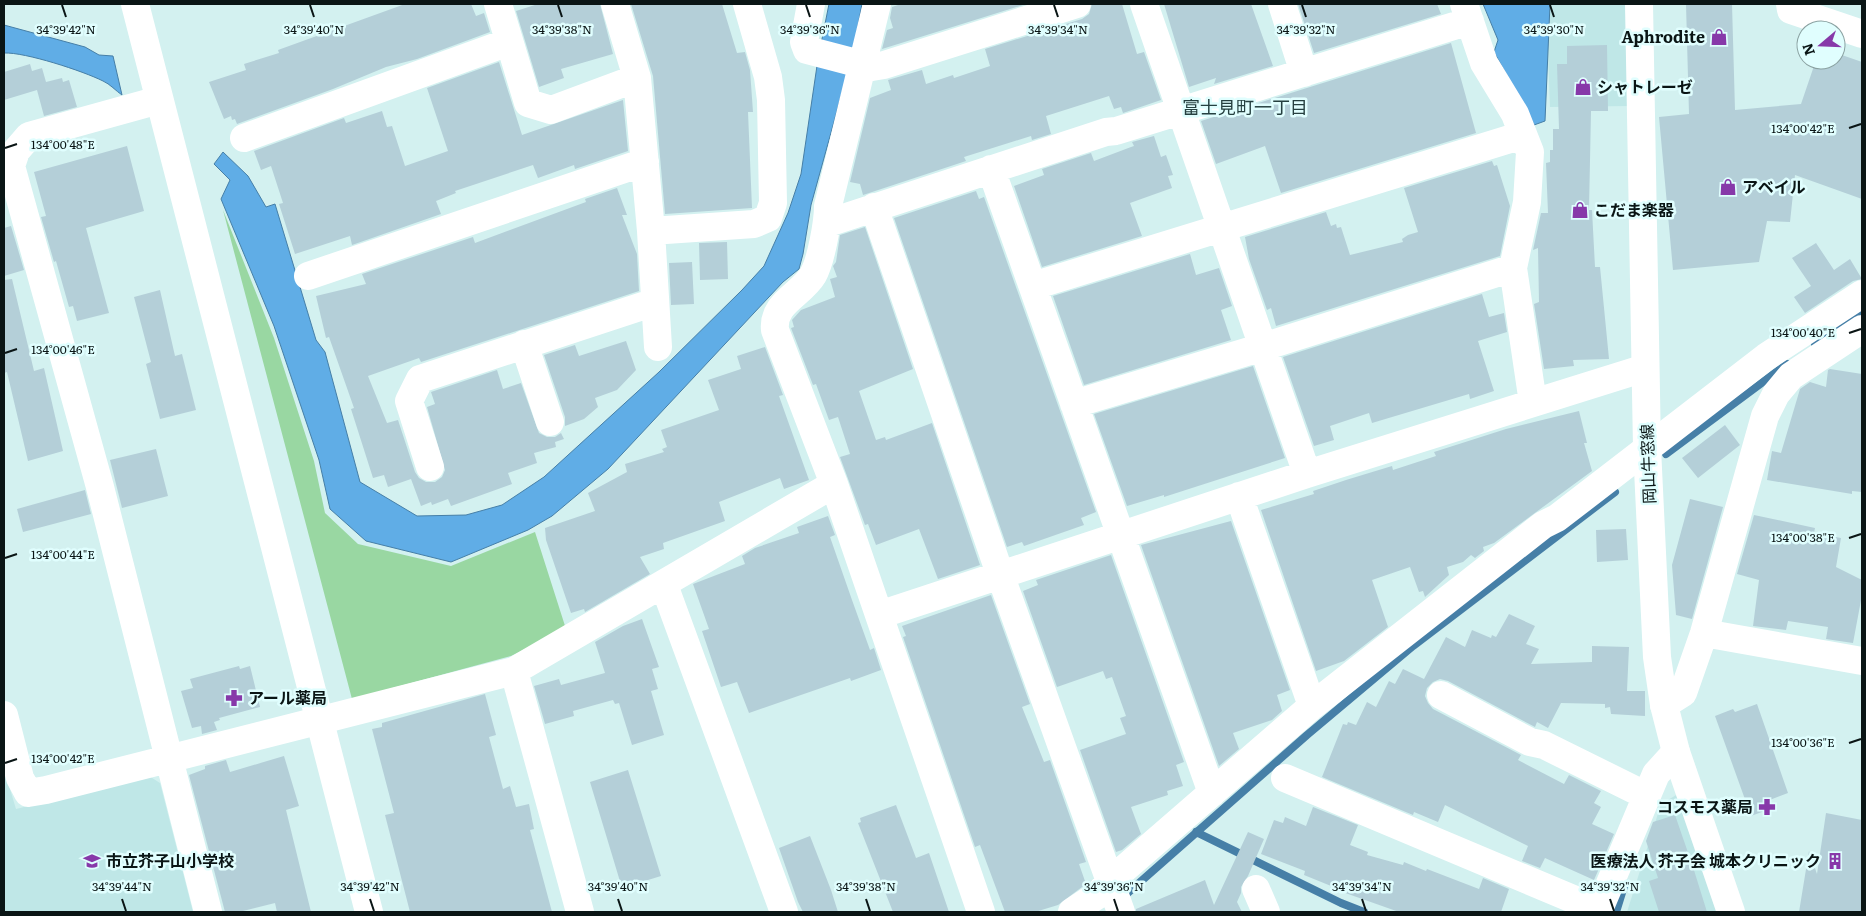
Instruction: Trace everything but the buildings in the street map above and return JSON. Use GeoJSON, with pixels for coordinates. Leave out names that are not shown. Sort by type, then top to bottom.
{"type":"FeatureCollection","features":[{"type":"Feature","properties":{"kind":"street"},"geometry":{"type":"LineString","coordinates":[[135,4],[369,912]]}},
{"type":"Feature","properties":{"kind":"street"},"geometry":{"type":"LineString","coordinates":[[498,4],[528,103],[552,110],[637,78]]}},
{"type":"Feature","properties":{"kind":"street"},"geometry":{"type":"LineString","coordinates":[[615,4],[637,78],[651,231],[658,347]]}},
{"type":"Feature","properties":{"kind":"street"},"geometry":{"type":"LineString","coordinates":[[651,231],[754,224],[768,218],[772,203],[770,100],[762,54],[747,4]]}},
{"type":"Feature","properties":{"kind":"street"},"geometry":{"type":"LineString","coordinates":[[810,47],[811,4]]}},
{"type":"Feature","properties":{"kind":"street"},"geometry":{"type":"LineString","coordinates":[[877,4],[859,63],[828,206],[828,223],[813,275],[779,310],[774,320],[775,330],[834,484],[981,912]]}},
{"type":"Feature","properties":{"kind":"street"},"geometry":{"type":"LineString","coordinates":[[762,54],[810,47],[859,63],[872,66],[884,65],[1077,4]]}},
{"type":"Feature","properties":{"kind":"street"},"geometry":{"type":"LineString","coordinates":[[1144,4],[1307,474]]}},
{"type":"Feature","properties":{"kind":"street"},"geometry":{"type":"LineString","coordinates":[[1282,4],[1304,73]]}},
{"type":"Feature","properties":{"kind":"street","name":"岡山牛窓線"},"geometry":{"type":"LineString","coordinates":[[1638,4],[1646,448],[1658,657],[1664,705],[1676,752],[1731,912]]}},
{"type":"Feature","properties":{"kind":"street"},"geometry":{"type":"LineString","coordinates":[[1790,4],[1791,10],[1862,34]]}},
{"type":"Feature","properties":{"kind":"street"},"geometry":{"type":"LineString","coordinates":[[828,223],[1106,132],[1116,131],[1304,73],[1467,12],[1484,63],[1515,114],[1530,152],[1531,163],[1526,202],[1513,268],[1533,403]]}},
{"type":"Feature","properties":{"kind":"street"},"geometry":{"type":"LineString","coordinates":[[244,138],[509,42]]}},
{"type":"Feature","properties":{"kind":"street"},"geometry":{"type":"LineString","coordinates":[[159,100],[29,136],[16,151],[11,166],[100,487],[208,912]]}},
{"type":"Feature","properties":{"kind":"street"},"geometry":{"type":"LineString","coordinates":[[1033,286],[1523,135]]}},
{"type":"Feature","properties":{"kind":"street"},"geometry":{"type":"LineString","coordinates":[[308,276],[645,162]]}},
{"type":"Feature","properties":{"kind":"street"},"geometry":{"type":"LineString","coordinates":[[990,169],[1212,793]]}},
{"type":"Feature","properties":{"kind":"street"},"geometry":{"type":"LineString","coordinates":[[874,208],[1000,574],[1117,901]]}},
{"type":"Feature","properties":{"kind":"street"},"geometry":{"type":"LineString","coordinates":[[1074,404],[1513,268]]}},
{"type":"Feature","properties":{"kind":"street"},"geometry":{"type":"LineString","coordinates":[[1664,705],[1683,693],[1711,635],[1765,416],[1776,394],[1783,365],[1862,294]]}},
{"type":"Feature","properties":{"kind":"street"},"geometry":{"type":"LineString","coordinates":[[430,468],[409,401],[420,379],[655,302]]}},
{"type":"Feature","properties":{"kind":"street"},"geometry":{"type":"LineString","coordinates":[[1117,901],[1212,793],[1312,706],[1543,525],[1557,518],[1646,448],[1783,365],[1862,329]]}},
{"type":"Feature","properties":{"kind":"street"},"geometry":{"type":"LineString","coordinates":[[524,344],[550,422]]}},
{"type":"Feature","properties":{"kind":"street"},"geometry":{"type":"LineString","coordinates":[[879,614],[1307,474],[1645,368]]}},
{"type":"Feature","properties":{"kind":"street"},"geometry":{"type":"LineString","coordinates":[[4,715],[20,778],[28,792],[46,790],[514,671],[834,484]]}},
{"type":"Feature","properties":{"kind":"street"},"geometry":{"type":"LineString","coordinates":[[1239,496],[1312,706]]}},
{"type":"Feature","properties":{"kind":"street"},"geometry":{"type":"LineString","coordinates":[[664,585],[784,912]]}},
{"type":"Feature","properties":{"kind":"street"},"geometry":{"type":"LineString","coordinates":[[1711,635],[1862,661]]}},
{"type":"Feature","properties":{"kind":"street"},"geometry":{"type":"LineString","coordinates":[[514,671],[580,912]]}},
{"type":"Feature","properties":{"kind":"street"},"geometry":{"type":"LineString","coordinates":[[1440,695],[1530,742],[1544,745],[1647,796]]}},
{"type":"Feature","properties":{"kind":"street"},"geometry":{"type":"LineString","coordinates":[[1285,778],[1599,911],[1656,774],[1676,752]]}},
{"type":"Feature","properties":{"kind":"street"},"geometry":{"type":"LineString","coordinates":[[1072,912],[1099,894],[1117,901]]}},
{"type":"Feature","properties":{"kind":"shaded area"},"geometry":{"type":"Polygon","coordinates":[[[1546,4],[1627,4],[1630,106],[1550,107],[1546,4]]]}},
{"type":"Feature","properties":{"kind":"shaded area","name":"市立芥子山小学校"},"geometry":{"type":"Polygon","coordinates":[[[4,769],[16,809],[149,776],[160,783],[193,912],[4,912],[4,769]]]}},
{"type":"Feature","properties":{"kind":"shaded area"},"geometry":{"type":"Polygon","coordinates":[[[1678,794],[1718,912],[1627,912],[1661,804],[1678,794]]]}},
{"type":"Feature","properties":{"kind":"green space"},"geometry":{"type":"Polygon","coordinates":[[[223,210],[274,338],[314,461],[325,513],[358,544],[451,566],[535,532],[566,629],[511,656],[352,699],[223,210]]]}},
{"type":"Feature","properties":{"kind":"water"},"geometry":{"type":"Polygon","coordinates":[[[829,4],[862,4],[853,53],[811,205],[799,269],[783,282],[608,469],[552,516],[528,530],[451,562],[366,541],[330,509],[319,460],[274,326],[221,199],[230,180],[214,164],[223,152],[248,176],[266,207],[275,204],[316,340],[325,352],[360,482],[417,516],[466,515],[502,505],[544,477],[659,372],[764,266],[788,213],[801,174],[818,59],[829,4]]]}},
{"type":"Feature","properties":{"kind":"water"},"geometry":{"type":"Polygon","coordinates":[[[1483,4],[1550,4],[1545,121],[1534,125],[1494,52],[1498,40],[1483,4]]]}},
{"type":"Feature","properties":{"kind":"water"},"geometry":{"type":"Polygon","coordinates":[[[4,25],[85,47],[99,55],[113,56],[122,95],[106,82],[82,72],[39,59],[4,53],[4,25]]]}},
{"type":"Feature","properties":{"kind":"waterway"},"geometry":{"type":"LineString","coordinates":[[1815,344],[1862,311]]}},
{"type":"Feature","properties":{"kind":"waterway"},"geometry":{"type":"LineString","coordinates":[[1666,454],[1787,364]]}},
{"type":"Feature","properties":{"kind":"waterway"},"geometry":{"type":"LineString","coordinates":[[1122,898],[1307,735],[1413,646],[1615,492]]}},
{"type":"Feature","properties":{"kind":"waterway"},"geometry":{"type":"LineString","coordinates":[[1196,832],[1341,903],[1364,912]]}},
{"type":"Feature","properties":{"kind":"waterway"},"geometry":{"type":"LineString","coordinates":[[1616,912],[1625,883]]}},
{"type":"Feature","properties":{"kind":"place","name":"Aphrodite"},"geometry":{"type":"Point","coordinates":[1719,37]}},
{"type":"Feature","properties":{"kind":"place","name":"シャトレーゼ"},"geometry":{"type":"Point","coordinates":[1583,87]}},
{"type":"Feature","properties":{"kind":"place","name":"アベイル"},"geometry":{"type":"Point","coordinates":[1728,187]}},
{"type":"Feature","properties":{"kind":"place","name":"こだま楽器"},"geometry":{"type":"Point","coordinates":[1580,210]}},
{"type":"Feature","properties":{"kind":"place","name":"アール薬局"},"geometry":{"type":"Point","coordinates":[234,698]}},
{"type":"Feature","properties":{"kind":"place","name":"コスモス薬局"},"geometry":{"type":"Point","coordinates":[1767,807]}},
{"type":"Feature","properties":{"kind":"place","name":"市立芥子山小学校"},"geometry":{"type":"Point","coordinates":[92,861]}},
{"type":"Feature","properties":{"kind":"place","name":"医療法人 芥子会 城本クリニック"},"geometry":{"type":"Point","coordinates":[1835,861]}},
{"type":"Feature","properties":{"kind":"district","name":"富士見町一丁目"},"geometry":{"type":"Point","coordinates":[1245,108]}}]}
